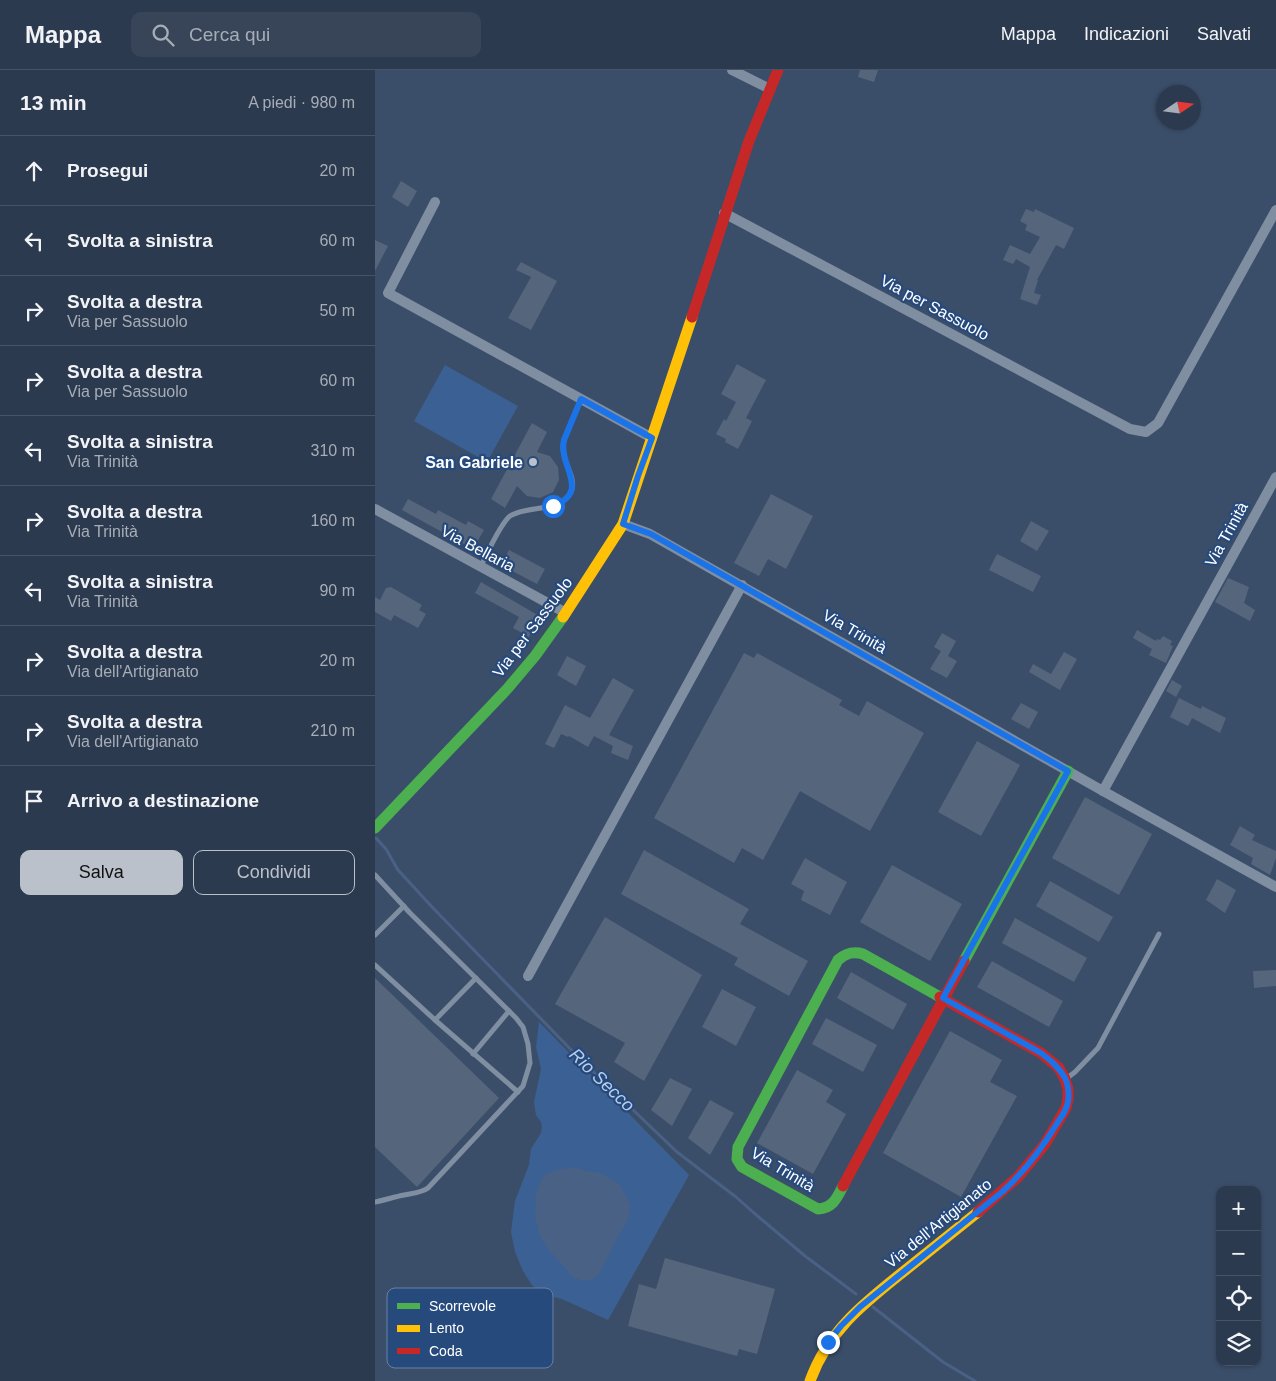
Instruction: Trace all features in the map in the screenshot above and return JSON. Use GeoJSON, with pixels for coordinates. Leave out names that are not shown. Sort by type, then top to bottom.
{"type":"FeatureCollection","features":[{"type":"Feature","properties":{"kind":"street"},"geometry":{"type":"LineString","coordinates":[[733,70],[770,89]]}},
{"type":"Feature","properties":{"kind":"street","name":"Via per Sassuolo"},"geometry":{"type":"LineString","coordinates":[[375,828],[508,688],[535,656],[566,613],[623,524],[749,141],[778,70]]}},
{"type":"Feature","properties":{"kind":"street"},"geometry":{"type":"LineString","coordinates":[[435,202],[388,293],[652,438]]}},
{"type":"Feature","properties":{"kind":"street","name":"Via per Sassuolo"},"geometry":{"type":"LineString","coordinates":[[725,213],[1130,429],[1146,432],[1158,423],[1276,210]]}},
{"type":"Feature","properties":{"kind":"street","name":"Via Trinità"},"geometry":{"type":"LineString","coordinates":[[1103,791],[1276,477]]}},
{"type":"Feature","properties":{"kind":"street","name":"Via Bellaria"},"geometry":{"type":"LineString","coordinates":[[375,509],[566,613]]}},
{"type":"Feature","properties":{"kind":"street","name":"Via Trinità"},"geometry":{"type":"LineString","coordinates":[[623,524],[651,534],[1276,887]]}},
{"type":"Feature","properties":{"kind":"street"},"geometry":{"type":"LineString","coordinates":[[528,976],[742,585]]}},
{"type":"Feature","properties":{"kind":"street","name":"Via Trinità"},"geometry":{"type":"LineString","coordinates":[[1065,1079],[1059,1068],[1041,1053],[943,998],[863,954],[846,953],[838,960],[739,1144],[736,1157],[742,1167],[817,1209],[824,1209],[835,1202],[943,998],[1068,771]]}},
{"type":"Feature","properties":{"kind":"street","name":"Via dell'Artigianato"},"geometry":{"type":"LineString","coordinates":[[810,1381],[828,1342],[860,1307],[1018,1178],[1045,1144],[1067,1108],[1068,1099],[1065,1079]]}},
{"type":"Feature","properties":{"kind":"lane"},"geometry":{"type":"LineString","coordinates":[[481,566],[503,524],[511,516],[517,513],[553,506],[569,495],[573,487],[572,480],[562,448],[581,399]]}},
{"type":"Feature","properties":{"kind":"lane"},"geometry":{"type":"LineString","coordinates":[[375,875],[509,1011],[523,1028],[528,1044],[529,1063],[523,1086],[428,1188],[418,1193],[375,1202]]}},
{"type":"Feature","properties":{"kind":"lane"},"geometry":{"type":"LineString","coordinates":[[375,935],[404,906]]}},
{"type":"Feature","properties":{"kind":"lane"},"geometry":{"type":"LineString","coordinates":[[1065,1079],[1075,1072],[1098,1048],[1159,934]]}},
{"type":"Feature","properties":{"kind":"lane"},"geometry":{"type":"LineString","coordinates":[[375,964],[435,1020],[518,1092]]}},
{"type":"Feature","properties":{"kind":"lane"},"geometry":{"type":"LineString","coordinates":[[435,1020],[476,978]]}},
{"type":"Feature","properties":{"kind":"lane"},"geometry":{"type":"LineString","coordinates":[[473,1054],[509,1011]]}},
{"type":"Feature","properties":{"kind":"shaded area"},"geometry":{"type":"Polygon","coordinates":[[[445,365],[518,406],[487,462],[414,421],[445,365]]]}},
{"type":"Feature","properties":{"kind":"shaded area"},"geometry":{"type":"Polygon","coordinates":[[[539,1022],[689,1175],[608,1320],[553,1297],[553,1288],[536,1288],[523,1271],[515,1252],[511,1232],[515,1201],[529,1165],[531,1149],[541,1133],[542,1127],[536,1115],[534,1102],[541,1069],[536,1047],[539,1022]]]}},
{"type":"Feature","properties":{"kind":"shaded area"},"geometry":{"type":"Polygon","coordinates":[[[573,1167],[601,1173],[619,1184],[631,1205],[627,1222],[598,1276],[589,1281],[571,1276],[547,1248],[539,1233],[535,1216],[536,1195],[541,1180],[546,1174],[573,1167]]]}},
{"type":"Feature","properties":{"kind":"building"},"geometry":{"type":"Polygon","coordinates":[[[860,70],[878,70],[874,82],[858,77],[860,70]]]}},
{"type":"Feature","properties":{"kind":"building"},"geometry":{"type":"Polygon","coordinates":[[[401,181],[417,191],[408,207],[392,197],[401,181]]]}},
{"type":"Feature","properties":{"kind":"building"},"geometry":{"type":"Polygon","coordinates":[[[1026,209],[1034,212],[1035,209],[1074,228],[1064,249],[1056,245],[1037,280],[1034,293],[1041,295],[1037,305],[1020,299],[1030,267],[1016,259],[1013,264],[1003,260],[1010,245],[1030,254],[1040,237],[1025,230],[1027,225],[1020,221],[1026,209]]]}},
{"type":"Feature","properties":{"kind":"building"},"geometry":{"type":"Polygon","coordinates":[[[375,240],[388,246],[375,271],[375,240]]]}},
{"type":"Feature","properties":{"kind":"building"},"geometry":{"type":"Polygon","coordinates":[[[521,262],[557,281],[531,330],[508,318],[531,277],[516,270],[521,262]]]}},
{"type":"Feature","properties":{"kind":"building"},"geometry":{"type":"Polygon","coordinates":[[[737,364],[766,380],[746,418],[752,421],[738,449],[725,442],[726,439],[716,434],[724,419],[726,421],[736,402],[721,394],[737,364]]]}},
{"type":"Feature","properties":{"kind":"building","name":"San Gabriele"},"geometry":{"type":"Polygon","coordinates":[[[532,423],[547,432],[537,452],[550,456],[558,467],[559,480],[553,492],[540,498],[527,496],[517,486],[505,508],[491,499],[532,423]]]}},
{"type":"Feature","properties":{"kind":"building"},"geometry":{"type":"Polygon","coordinates":[[[771,494],[813,516],[786,569],[768,559],[759,576],[734,563],[771,494]]]}},
{"type":"Feature","properties":{"kind":"building"},"geometry":{"type":"Polygon","coordinates":[[[408,499],[436,514],[438,510],[466,525],[468,521],[484,530],[473,549],[402,510],[408,499]]]}},
{"type":"Feature","properties":{"kind":"building"},"geometry":{"type":"Polygon","coordinates":[[[1031,521],[1049,531],[1037,551],[1020,541],[1031,521]]]}},
{"type":"Feature","properties":{"kind":"building"},"geometry":{"type":"Polygon","coordinates":[[[509,550],[545,569],[537,584],[501,565],[509,550]]]}},
{"type":"Feature","properties":{"kind":"building"},"geometry":{"type":"Polygon","coordinates":[[[997,554],[1041,576],[1033,592],[989,570],[997,554]]]}},
{"type":"Feature","properties":{"kind":"building"},"geometry":{"type":"Polygon","coordinates":[[[1228,578],[1249,587],[1244,603],[1255,610],[1250,621],[1215,602],[1228,578]]]}},
{"type":"Feature","properties":{"kind":"building"},"geometry":{"type":"Polygon","coordinates":[[[481,582],[541,617],[529,637],[513,628],[519,617],[475,593],[481,582]]]}},
{"type":"Feature","properties":{"kind":"building"},"geometry":{"type":"Polygon","coordinates":[[[391,587],[422,605],[419,610],[426,614],[418,628],[394,615],[391,621],[375,612],[375,597],[380,600],[386,588],[391,587]]]}},
{"type":"Feature","properties":{"kind":"building"},"geometry":{"type":"Polygon","coordinates":[[[1137,630],[1156,641],[1157,639],[1160,640],[1163,636],[1172,641],[1170,645],[1173,646],[1166,663],[1149,655],[1152,649],[1133,638],[1137,630]]]}},
{"type":"Feature","properties":{"kind":"building"},"geometry":{"type":"Polygon","coordinates":[[[942,633],[956,641],[948,656],[957,661],[947,678],[930,669],[941,651],[934,647],[942,633]]]}},
{"type":"Feature","properties":{"kind":"building"},"geometry":{"type":"Polygon","coordinates":[[[1064,652],[1077,659],[1060,690],[1029,672],[1033,664],[1051,674],[1064,652]]]}},
{"type":"Feature","properties":{"kind":"building"},"geometry":{"type":"Polygon","coordinates":[[[744,653],[754,658],[757,653],[842,700],[839,705],[859,716],[867,701],[924,733],[870,831],[800,791],[763,860],[742,848],[734,863],[654,818],[744,653]]]}},
{"type":"Feature","properties":{"kind":"building"},"geometry":{"type":"Polygon","coordinates":[[[567,656],[586,666],[576,686],[557,675],[567,656]]]}},
{"type":"Feature","properties":{"kind":"building"},"geometry":{"type":"Polygon","coordinates":[[[613,678],[634,690],[609,735],[633,746],[628,760],[611,753],[613,746],[594,736],[588,747],[569,736],[561,734],[554,748],[545,744],[565,705],[590,718],[613,678]]]}},
{"type":"Feature","properties":{"kind":"building"},"geometry":{"type":"Polygon","coordinates":[[[1172,680],[1182,686],[1176,697],[1166,691],[1172,680]]]}},
{"type":"Feature","properties":{"kind":"building"},"geometry":{"type":"Polygon","coordinates":[[[1179,698],[1201,709],[1202,706],[1226,718],[1220,733],[1192,718],[1188,726],[1170,717],[1179,698]]]}},
{"type":"Feature","properties":{"kind":"building"},"geometry":{"type":"Polygon","coordinates":[[[1021,703],[1038,712],[1029,729],[1011,719],[1021,703]]]}},
{"type":"Feature","properties":{"kind":"building"},"geometry":{"type":"Polygon","coordinates":[[[977,741],[1020,765],[981,836],[938,812],[977,741]]]}},
{"type":"Feature","properties":{"kind":"building"},"geometry":{"type":"Polygon","coordinates":[[[1085,797],[1152,834],[1119,895],[1052,858],[1085,797]]]}},
{"type":"Feature","properties":{"kind":"building"},"geometry":{"type":"Polygon","coordinates":[[[1240,826],[1255,835],[1252,840],[1276,851],[1276,858],[1270,875],[1251,864],[1253,858],[1230,845],[1240,826]]]}},
{"type":"Feature","properties":{"kind":"building"},"geometry":{"type":"Polygon","coordinates":[[[644,850],[749,909],[740,924],[808,961],[789,996],[734,965],[738,958],[621,894],[644,850]]]}},
{"type":"Feature","properties":{"kind":"building"},"geometry":{"type":"Polygon","coordinates":[[[805,858],[847,882],[830,915],[801,900],[804,891],[791,884],[805,858]]]}},
{"type":"Feature","properties":{"kind":"building"},"geometry":{"type":"Polygon","coordinates":[[[892,865],[962,904],[930,961],[860,922],[892,865]]]}},
{"type":"Feature","properties":{"kind":"building"},"geometry":{"type":"Polygon","coordinates":[[[1217,879],[1236,890],[1225,913],[1206,900],[1217,879]]]}},
{"type":"Feature","properties":{"kind":"building"},"geometry":{"type":"Polygon","coordinates":[[[1050,881],[1113,917],[1099,942],[1036,906],[1050,881]]]}},
{"type":"Feature","properties":{"kind":"building"},"geometry":{"type":"Polygon","coordinates":[[[605,917],[702,975],[644,1081],[614,1062],[625,1043],[555,1004],[605,917]]]}},
{"type":"Feature","properties":{"kind":"building"},"geometry":{"type":"Polygon","coordinates":[[[1015,918],[1087,958],[1074,982],[1002,943],[1015,918]]]}},
{"type":"Feature","properties":{"kind":"building"},"geometry":{"type":"Polygon","coordinates":[[[992,961],[1063,1001],[1049,1027],[977,987],[992,961]]]}},
{"type":"Feature","properties":{"kind":"building"},"geometry":{"type":"Polygon","coordinates":[[[1276,970],[1276,986],[1254,988],[1253,971],[1276,970]]]}},
{"type":"Feature","properties":{"kind":"building"},"geometry":{"type":"Polygon","coordinates":[[[851,972],[907,1004],[893,1030],[837,998],[851,972]]]}},
{"type":"Feature","properties":{"kind":"building"},"geometry":{"type":"Polygon","coordinates":[[[375,978],[499,1098],[417,1187],[375,1147],[375,978]]]}},
{"type":"Feature","properties":{"kind":"building"},"geometry":{"type":"Polygon","coordinates":[[[722,989],[756,1007],[736,1046],[702,1027],[722,989]]]}},
{"type":"Feature","properties":{"kind":"building"},"geometry":{"type":"Polygon","coordinates":[[[826,1018],[877,1045],[863,1072],[812,1044],[826,1018]]]}},
{"type":"Feature","properties":{"kind":"building"},"geometry":{"type":"Polygon","coordinates":[[[950,1031],[1002,1060],[990,1082],[1017,1096],[961,1197],[883,1153],[950,1031]]]}},
{"type":"Feature","properties":{"kind":"building"},"geometry":{"type":"Polygon","coordinates":[[[797,1070],[833,1090],[826,1102],[846,1114],[813,1174],[757,1143],[797,1070]]]}},
{"type":"Feature","properties":{"kind":"building"},"geometry":{"type":"Polygon","coordinates":[[[670,1078],[692,1089],[672,1126],[651,1110],[670,1078]]]}},
{"type":"Feature","properties":{"kind":"building"},"geometry":{"type":"Polygon","coordinates":[[[710,1100],[734,1113],[710,1155],[688,1138],[710,1100]]]}},
{"type":"Feature","properties":{"kind":"building"},"geometry":{"type":"Polygon","coordinates":[[[665,1258],[775,1289],[757,1354],[739,1349],[737,1356],[628,1326],[639,1284],[656,1289],[665,1258]]]}},
{"type":"Feature","properties":{"kind":"waterway","name":"Rio Secco"},"geometry":{"type":"LineString","coordinates":[[376,838],[386,849],[398,870],[433,908],[582,1061],[677,1152],[736,1197],[805,1256],[856,1294]]}},
{"type":"Feature","properties":{"kind":"waterway","name":"Rio Secco"},"geometry":{"type":"LineString","coordinates":[[873,1307],[943,1362],[975,1381]]}},
{"type":"Feature","properties":{"kind":"traffic: fast"},"geometry":{"type":"LineString","coordinates":[[375,828],[508,688],[535,656],[563,617]]}},
{"type":"Feature","properties":{"kind":"traffic: fast"},"geometry":{"type":"LineString","coordinates":[[964,961],[1068,771]]}},
{"type":"Feature","properties":{"kind":"traffic: fast"},"geometry":{"type":"LineString","coordinates":[[843,1186],[831,1204],[818,1209],[742,1167],[737,1159],[738,1147],[838,960],[847,954],[863,954],[940,997]]}},
{"type":"Feature","properties":{"kind":"traffic: slow"},"geometry":{"type":"LineString","coordinates":[[563,617],[623,524],[692,317]]}},
{"type":"Feature","properties":{"kind":"traffic: slow"},"geometry":{"type":"LineString","coordinates":[[810,1381],[827,1347],[848,1320],[874,1296],[978,1212]]}},
{"type":"Feature","properties":{"kind":"traffic: jam"},"geometry":{"type":"LineString","coordinates":[[692,317],[749,141],[778,70]]}},
{"type":"Feature","properties":{"kind":"traffic: jam"},"geometry":{"type":"LineString","coordinates":[[843,1186],[964,961]]}},
{"type":"Feature","properties":{"kind":"traffic: jam"},"geometry":{"type":"LineString","coordinates":[[940,997],[1041,1053],[1059,1068],[1068,1089],[1066,1108],[1045,1144],[1018,1177],[978,1212]]}},
{"type":"Feature","properties":{"kind":"place","name":"San Gabriele"},"geometry":{"type":"Point","coordinates":[533,462]}},
{"type":"Feature","properties":{"kind":"route"},"geometry":{"type":"LineString","coordinates":[[553,506],[565,499],[573,487],[562,448],[581,399],[652,438],[623,524],[651,534],[1068,771],[943,998],[1052,1061],[1059,1068],[1068,1088],[1067,1108],[1045,1144],[1018,1178],[860,1307],[828,1342]]}}]}
